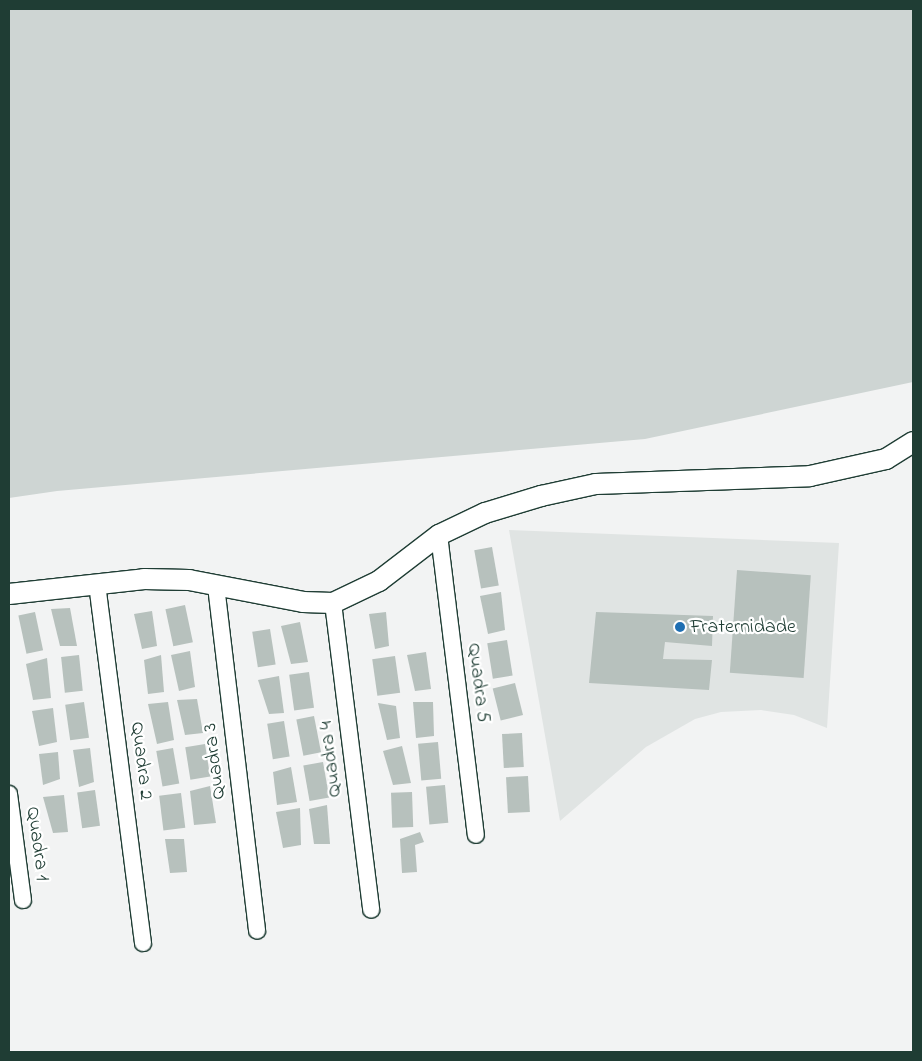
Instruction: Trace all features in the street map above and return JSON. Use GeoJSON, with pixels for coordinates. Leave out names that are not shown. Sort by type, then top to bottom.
{"type":"FeatureCollection","features":[{"type":"Feature","properties":{"kind":"street"},"geometry":{"type":"LineString","coordinates":[[9,594],[144,579],[189,580],[302,602],[333,604],[379,581],[439,535],[485,514],[596,484],[810,476],[886,458],[913,442]]}},
{"type":"Feature","properties":{"kind":"street","name":"Quadra 5"},"geometry":{"type":"LineString","coordinates":[[439,535],[476,835]]}},
{"type":"Feature","properties":{"kind":"street","name":"Quadra 2"},"geometry":{"type":"LineString","coordinates":[[97,584],[143,943]]}},
{"type":"Feature","properties":{"kind":"street","name":"Quadra 3"},"geometry":{"type":"LineString","coordinates":[[216,586],[257,931]]}},
{"type":"Feature","properties":{"kind":"street","name":"Quadra 4"},"geometry":{"type":"LineString","coordinates":[[333,604],[371,910]]}},
{"type":"Feature","properties":{"kind":"street","name":"Quadra 1"},"geometry":{"type":"LineString","coordinates":[[9,794],[23,900]]}},
{"type":"Feature","properties":{"kind":"shaded area"},"geometry":{"type":"Polygon","coordinates":[[[9,9],[913,9],[913,382],[645,439],[57,491],[9,498],[9,9]]]}},
{"type":"Feature","properties":{"kind":"shaded area","name":"Fraternidade"},"geometry":{"type":"Polygon","coordinates":[[[509,530],[839,543],[827,728],[794,715],[761,710],[721,712],[695,719],[646,747],[560,821],[509,530]]]}},
{"type":"Feature","properties":{"kind":"building"},"geometry":{"type":"Polygon","coordinates":[[[492,547],[499,585],[481,589],[474,550],[492,547]]]}},
{"type":"Feature","properties":{"kind":"building"},"geometry":{"type":"Polygon","coordinates":[[[737,570],[811,575],[804,678],[730,673],[737,570]]]}},
{"type":"Feature","properties":{"kind":"building"},"geometry":{"type":"Polygon","coordinates":[[[501,592],[505,630],[488,634],[480,596],[501,592]]]}},
{"type":"Feature","properties":{"kind":"building"},"geometry":{"type":"Polygon","coordinates":[[[185,605],[193,642],[173,646],[165,609],[185,605]]]}},
{"type":"Feature","properties":{"kind":"building"},"geometry":{"type":"Polygon","coordinates":[[[70,608],[77,646],[60,646],[51,609],[70,608]]]}},
{"type":"Feature","properties":{"kind":"building"},"geometry":{"type":"Polygon","coordinates":[[[152,611],[157,646],[142,649],[134,614],[152,611]]]}},
{"type":"Feature","properties":{"kind":"building"},"geometry":{"type":"Polygon","coordinates":[[[35,612],[43,650],[26,654],[18,616],[35,612]]]}},
{"type":"Feature","properties":{"kind":"building"},"geometry":{"type":"Polygon","coordinates":[[[386,612],[389,646],[375,649],[369,614],[386,612]]]}},
{"type":"Feature","properties":{"kind":"building"},"geometry":{"type":"Polygon","coordinates":[[[596,612],[713,616],[712,646],[665,642],[663,659],[712,660],[709,690],[589,683],[596,612]]]}},
{"type":"Feature","properties":{"kind":"building"},"geometry":{"type":"Polygon","coordinates":[[[300,622],[308,662],[291,664],[281,626],[300,622]]]}},
{"type":"Feature","properties":{"kind":"building"},"geometry":{"type":"Polygon","coordinates":[[[270,629],[276,665],[258,667],[252,632],[270,629]]]}},
{"type":"Feature","properties":{"kind":"building"},"geometry":{"type":"Polygon","coordinates":[[[507,640],[513,676],[493,679],[487,643],[507,640]]]}},
{"type":"Feature","properties":{"kind":"building"},"geometry":{"type":"Polygon","coordinates":[[[190,651],[195,687],[179,691],[171,655],[190,651]]]}},
{"type":"Feature","properties":{"kind":"building"},"geometry":{"type":"Polygon","coordinates":[[[426,652],[431,689],[415,691],[407,655],[426,652]]]}},
{"type":"Feature","properties":{"kind":"building"},"geometry":{"type":"Polygon","coordinates":[[[79,655],[83,691],[65,693],[61,657],[79,655]]]}},
{"type":"Feature","properties":{"kind":"building"},"geometry":{"type":"Polygon","coordinates":[[[161,655],[164,692],[148,694],[144,660],[161,655]]]}},
{"type":"Feature","properties":{"kind":"building"},"geometry":{"type":"Polygon","coordinates":[[[395,656],[400,693],[377,696],[372,659],[395,656]]]}},
{"type":"Feature","properties":{"kind":"building"},"geometry":{"type":"Polygon","coordinates":[[[47,658],[51,698],[33,700],[26,664],[47,658]]]}},
{"type":"Feature","properties":{"kind":"building"},"geometry":{"type":"Polygon","coordinates":[[[309,672],[314,708],[294,710],[289,675],[309,672]]]}},
{"type":"Feature","properties":{"kind":"building"},"geometry":{"type":"Polygon","coordinates":[[[279,676],[284,713],[269,714],[258,680],[279,676]]]}},
{"type":"Feature","properties":{"kind":"building"},"geometry":{"type":"Polygon","coordinates":[[[515,683],[523,715],[501,721],[493,689],[515,683]]]}},
{"type":"Feature","properties":{"kind":"building"},"geometry":{"type":"Polygon","coordinates":[[[197,699],[203,733],[185,735],[177,700],[197,699]]]}},
{"type":"Feature","properties":{"kind":"building"},"geometry":{"type":"Polygon","coordinates":[[[84,702],[89,738],[70,740],[65,705],[84,702]]]}},
{"type":"Feature","properties":{"kind":"building"},"geometry":{"type":"Polygon","coordinates":[[[168,702],[174,740],[157,744],[148,704],[168,702]]]}},
{"type":"Feature","properties":{"kind":"building"},"geometry":{"type":"Polygon","coordinates":[[[413,702],[433,702],[434,736],[416,738],[413,702]]]}},
{"type":"Feature","properties":{"kind":"building"},"geometry":{"type":"Polygon","coordinates":[[[378,703],[396,706],[400,738],[387,740],[378,703]]]}},
{"type":"Feature","properties":{"kind":"building"},"geometry":{"type":"Polygon","coordinates":[[[53,708],[57,742],[39,746],[32,711],[53,708]]]}},
{"type":"Feature","properties":{"kind":"building"},"geometry":{"type":"Polygon","coordinates":[[[314,716],[321,752],[303,756],[296,719],[314,716]]]}},
{"type":"Feature","properties":{"kind":"building"},"geometry":{"type":"Polygon","coordinates":[[[284,721],[290,757],[273,759],[267,724],[284,721]]]}},
{"type":"Feature","properties":{"kind":"building"},"geometry":{"type":"Polygon","coordinates":[[[522,733],[524,767],[504,768],[502,734],[522,733]]]}},
{"type":"Feature","properties":{"kind":"building"},"geometry":{"type":"Polygon","coordinates":[[[438,742],[441,779],[421,781],[418,744],[438,742]]]}},
{"type":"Feature","properties":{"kind":"building"},"geometry":{"type":"Polygon","coordinates":[[[205,744],[210,777],[190,780],[185,747],[205,744]]]}},
{"type":"Feature","properties":{"kind":"building"},"geometry":{"type":"Polygon","coordinates":[[[402,746],[411,783],[393,785],[383,751],[402,746]]]}},
{"type":"Feature","properties":{"kind":"building"},"geometry":{"type":"Polygon","coordinates":[[[90,748],[94,782],[79,787],[73,750],[90,748]]]}},
{"type":"Feature","properties":{"kind":"building"},"geometry":{"type":"Polygon","coordinates":[[[173,748],[179,783],[163,786],[156,751],[173,748]]]}},
{"type":"Feature","properties":{"kind":"building"},"geometry":{"type":"Polygon","coordinates":[[[58,752],[60,779],[43,785],[39,754],[58,752]]]}},
{"type":"Feature","properties":{"kind":"building"},"geometry":{"type":"Polygon","coordinates":[[[323,762],[329,797],[310,801],[303,765],[323,762]]]}},
{"type":"Feature","properties":{"kind":"building"},"geometry":{"type":"Polygon","coordinates":[[[291,767],[297,802],[277,805],[273,772],[291,767]]]}},
{"type":"Feature","properties":{"kind":"building"},"geometry":{"type":"Polygon","coordinates":[[[528,776],[530,812],[508,813],[506,777],[528,776]]]}},
{"type":"Feature","properties":{"kind":"building"},"geometry":{"type":"Polygon","coordinates":[[[445,785],[448,823],[429,825],[426,787],[445,785]]]}},
{"type":"Feature","properties":{"kind":"building"},"geometry":{"type":"Polygon","coordinates":[[[210,786],[216,823],[194,825],[190,791],[210,786]]]}},
{"type":"Feature","properties":{"kind":"building"},"geometry":{"type":"Polygon","coordinates":[[[95,790],[100,826],[82,828],[77,793],[95,790]]]}},
{"type":"Feature","properties":{"kind":"building"},"geometry":{"type":"Polygon","coordinates":[[[412,792],[413,827],[392,828],[391,793],[412,792]]]}},
{"type":"Feature","properties":{"kind":"building"},"geometry":{"type":"Polygon","coordinates":[[[181,793],[185,828],[163,830],[159,796],[181,793]]]}},
{"type":"Feature","properties":{"kind":"building"},"geometry":{"type":"Polygon","coordinates":[[[64,795],[68,832],[53,833],[43,797],[64,795]]]}},
{"type":"Feature","properties":{"kind":"building"},"geometry":{"type":"Polygon","coordinates":[[[327,805],[330,844],[314,844],[309,809],[327,805]]]}},
{"type":"Feature","properties":{"kind":"building"},"geometry":{"type":"Polygon","coordinates":[[[300,808],[301,845],[283,848],[276,812],[300,808]]]}},
{"type":"Feature","properties":{"kind":"building"},"geometry":{"type":"Polygon","coordinates":[[[420,832],[424,842],[415,845],[417,872],[402,873],[400,839],[420,832]]]}},
{"type":"Feature","properties":{"kind":"building"},"geometry":{"type":"Polygon","coordinates":[[[165,839],[184,839],[187,872],[170,873],[165,839]]]}},
{"type":"Feature","properties":{"kind":"place","name":"Fraternidade"},"geometry":{"type":"Point","coordinates":[680,627]}}]}
